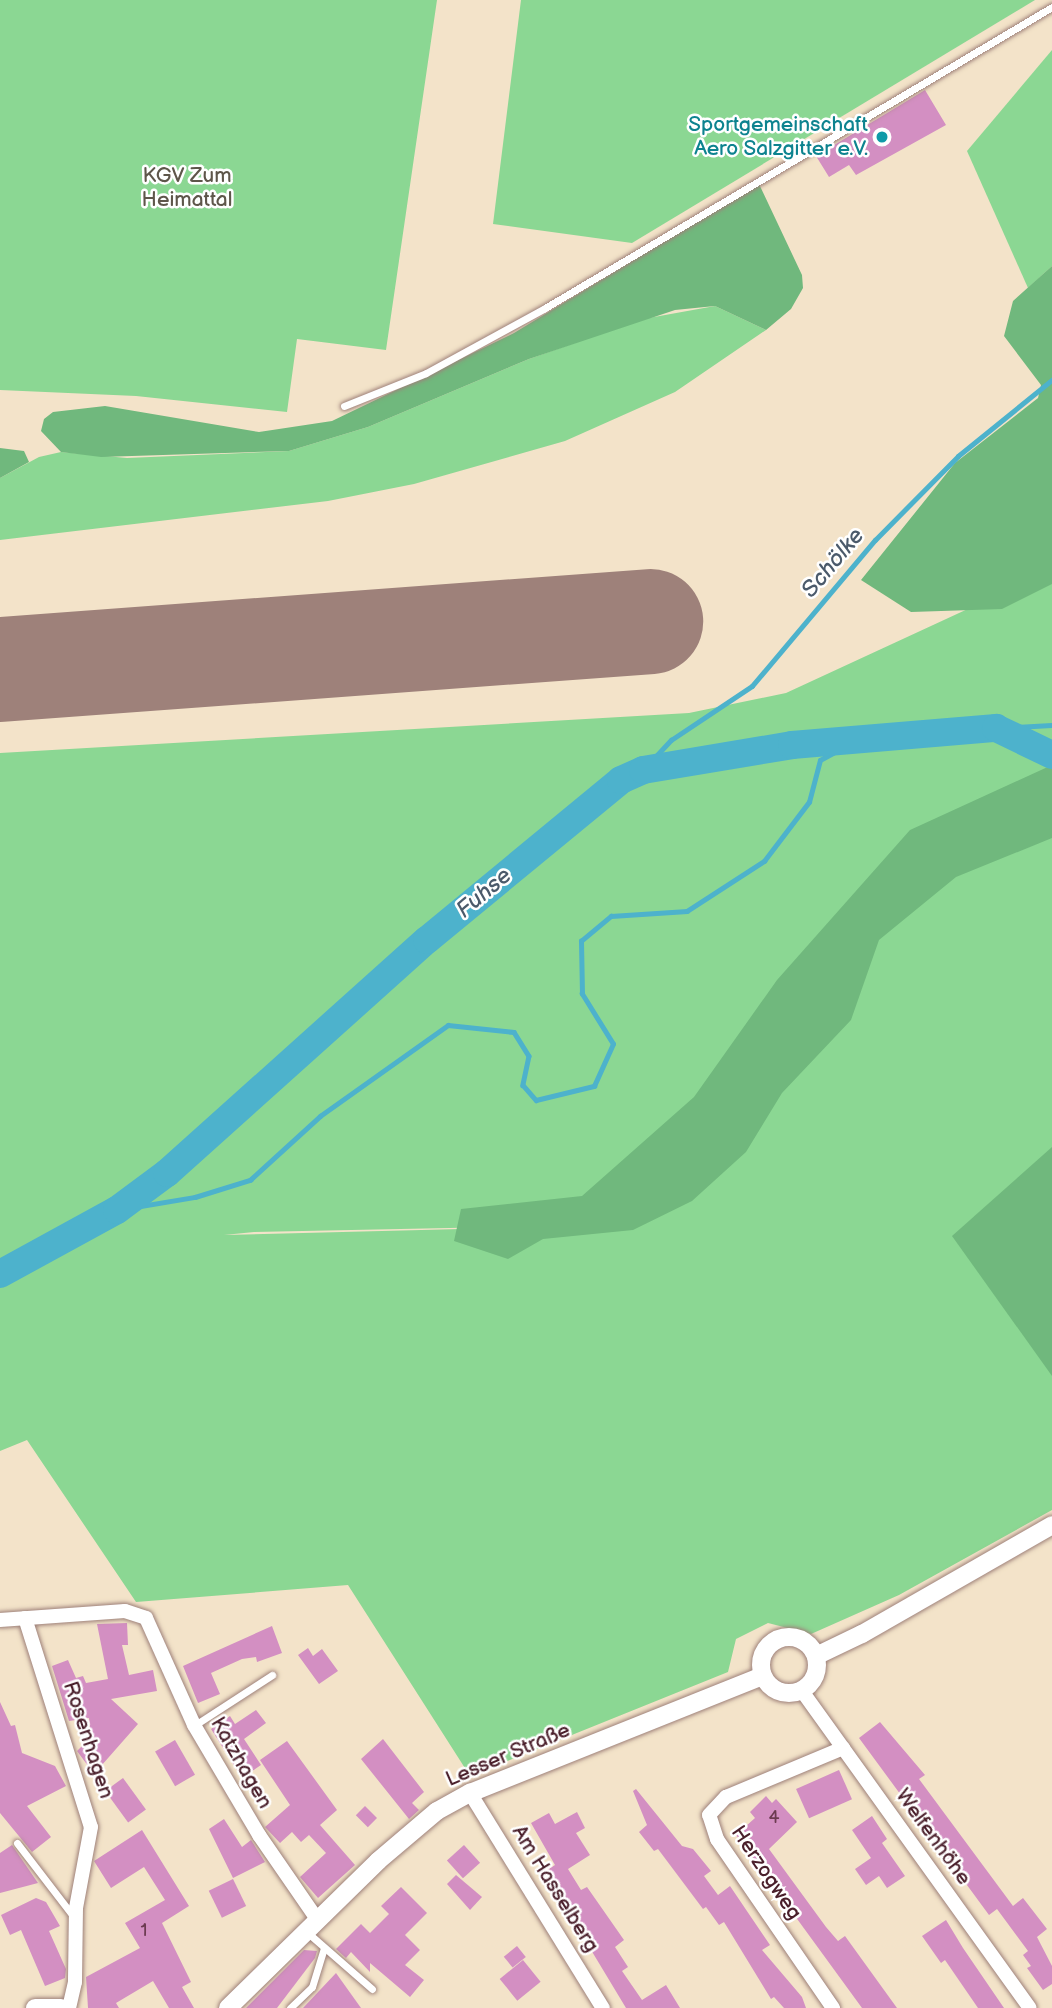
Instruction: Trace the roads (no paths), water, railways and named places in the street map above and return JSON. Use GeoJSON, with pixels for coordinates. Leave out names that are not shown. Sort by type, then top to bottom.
{"type":"FeatureCollection","features":[{"type":"Feature","properties":{"kind":"street"},"geometry":{"type":"LineString","coordinates":[[816,1656],[862,1634],[1052,1525]]}},
{"type":"Feature","properties":{"kind":"street","name":"Katzhagen"},"geometry":{"type":"LineString","coordinates":[[25,1618],[125,1611],[146,1618],[194,1725],[311,1924]]}},
{"type":"Feature","properties":{"kind":"street"},"geometry":{"type":"LineString","coordinates":[[0,1620],[25,1618]]}},
{"type":"Feature","properties":{"kind":"street","name":"Rosenhagen"},"geometry":{"type":"LineString","coordinates":[[25,1618],[89,1811],[90,1842],[75,1919],[75,1982],[69,2008]]}},
{"type":"Feature","properties":{"kind":"street"},"geometry":{"type":"LineString","coordinates":[[779,1639],[801,1639],[816,1656],[816,1676],[802,1691],[779,1692],[763,1676],[763,1654],[779,1639]]}},
{"type":"Feature","properties":{"kind":"street","name":"Lesser Straße"},"geometry":{"type":"LineString","coordinates":[[228,2008],[311,1924],[421,1822],[470,1793],[763,1676]]}},
{"type":"Feature","properties":{"kind":"street","name":"Welfenhöhe"},"geometry":{"type":"LineString","coordinates":[[802,1691],[1030,2008]]}},
{"type":"Feature","properties":{"kind":"street","name":"Herzogweg"},"geometry":{"type":"LineString","coordinates":[[833,2008],[717,1839],[709,1815],[726,1797],[844,1748]]}},
{"type":"Feature","properties":{"kind":"street","name":"Am Hasselberg"},"geometry":{"type":"LineString","coordinates":[[470,1793],[603,2008]]}},
{"type":"Feature","properties":{"kind":"street"},"geometry":{"type":"LineString","coordinates":[[35,2008],[61,2008]]}},
{"type":"Feature","properties":{"kind":"lane"},"geometry":{"type":"LineString","coordinates":[[344,406],[426,373],[533,315],[1052,7]]}},
{"type":"Feature","properties":{"kind":"lane"},"geometry":{"type":"LineString","coordinates":[[194,1725],[272,1675]]}},
{"type":"Feature","properties":{"kind":"lane"},"geometry":{"type":"LineString","coordinates":[[17,1843],[75,1919]]}},
{"type":"Feature","properties":{"kind":"lane"},"geometry":{"type":"LineString","coordinates":[[311,1924],[324,1948],[372,1989]]}},
{"type":"Feature","properties":{"kind":"lane"},"geometry":{"type":"LineString","coordinates":[[290,2008],[312,1987],[324,1948]]}},
{"type":"Feature","properties":{"kind":"waterway","name":"Schölke"},"geometry":{"type":"LineString","coordinates":[[643,770],[671,740],[752,686],[875,540],[958,456],[1052,380]]}},
{"type":"Feature","properties":{"kind":"waterway"},"geometry":{"type":"LineString","coordinates":[[996,728],[1052,725]]}},
{"type":"Feature","properties":{"kind":"waterway","name":"Fuhse"},"geometry":{"type":"LineString","coordinates":[[0,1274],[117,1210],[167,1173],[427,940],[621,780],[643,770],[792,745],[996,728],[1052,755]]}},
{"type":"Feature","properties":{"kind":"waterway"},"geometry":{"type":"LineString","coordinates":[[117,1210],[195,1197],[250,1180],[320,1116],[448,1025],[514,1032],[529,1056],[523,1085],[536,1100],[594,1086],[613,1044],[582,994],[581,941],[611,916],[687,911],[764,861],[809,802],[820,760],[859,739]]}},
{"type":"Feature","properties":{"kind":"place","name":"Sportgemeinschaft Aero Salzgitter e.V."},"geometry":{"type":"Point","coordinates":[882,137]}},
{"type":"Feature","properties":{"kind":"park label","name":"KGV Zum Heimattal"},"geometry":{"type":"Point","coordinates":[187,188]}}]}
